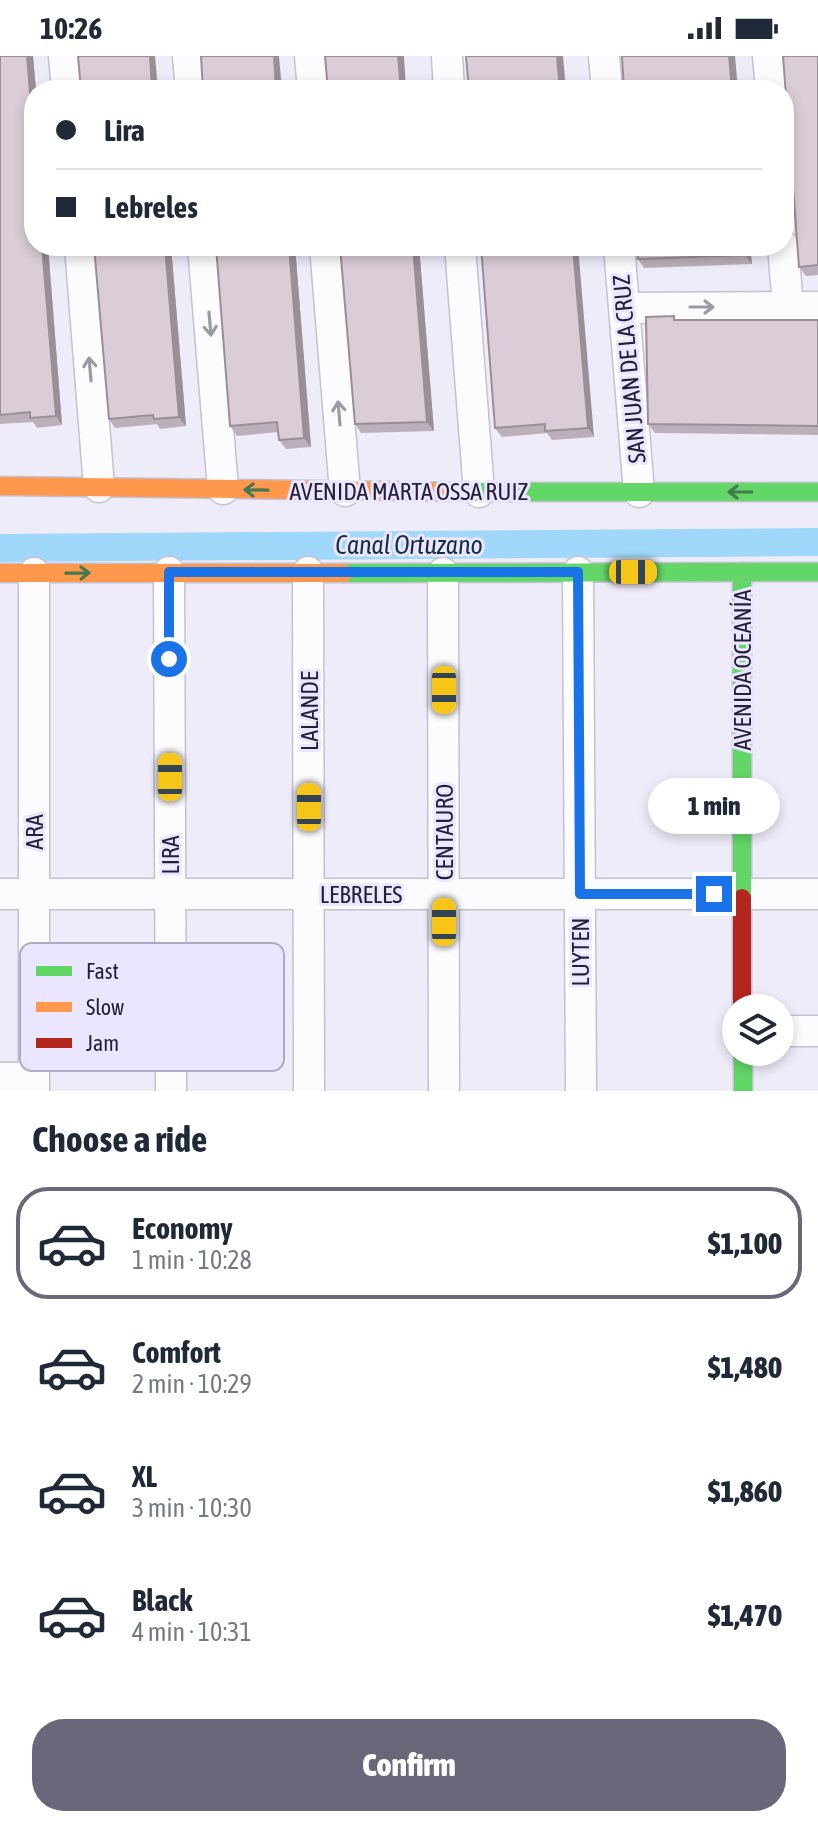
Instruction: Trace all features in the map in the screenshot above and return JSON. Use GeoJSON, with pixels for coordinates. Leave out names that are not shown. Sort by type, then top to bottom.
{"type":"FeatureCollection","features":[{"type":"Feature","properties":{"kind":"street"},"geometry":{"type":"LineString","coordinates":[[64,56],[66,80]]}},
{"type":"Feature","properties":{"kind":"street"},"geometry":{"type":"LineString","coordinates":[[188,56],[190,80]]}},
{"type":"Feature","properties":{"kind":"street"},"geometry":{"type":"LineString","coordinates":[[310,56],[312,80]]}},
{"type":"Feature","properties":{"kind":"street"},"geometry":{"type":"LineString","coordinates":[[447,56],[448,80]]}},
{"type":"Feature","properties":{"kind":"street"},"geometry":{"type":"LineString","coordinates":[[604,56],[606,80]]}},
{"type":"Feature","properties":{"kind":"street"},"geometry":{"type":"LineString","coordinates":[[768,56],[770,80]]}},
{"type":"Feature","properties":{"kind":"street"},"geometry":{"type":"LineString","coordinates":[[81,256],[99,487]]}},
{"type":"Feature","properties":{"kind":"street"},"geometry":{"type":"LineString","coordinates":[[204,256],[223,489]]}},
{"type":"Feature","properties":{"kind":"street"},"geometry":{"type":"LineString","coordinates":[[326,256],[345,491]]}},
{"type":"Feature","properties":{"kind":"street"},"geometry":{"type":"LineString","coordinates":[[461,256],[479,492]]}},
{"type":"Feature","properties":{"kind":"street","name":"SAN JUAN DE LA CRUZ"},"geometry":{"type":"LineString","coordinates":[[620,256],[639,492]]}},
{"type":"Feature","properties":{"kind":"street"},"geometry":{"type":"LineString","coordinates":[[624,308],[803,307],[786,256]]}},
{"type":"Feature","properties":{"kind":"street","name":"AVENIDA MARTA OSSA RUIZ"},"geometry":{"type":"LineString","coordinates":[[0,486],[479,492],[818,492]]}},
{"type":"Feature","properties":{"kind":"street","name":"LIRA"},"geometry":{"type":"LineString","coordinates":[[169,572],[170,943]]}},
{"type":"Feature","properties":{"kind":"street","name":"LALANDE"},"geometry":{"type":"LineString","coordinates":[[308,572],[309,1091]]}},
{"type":"Feature","properties":{"kind":"street","name":"LUYTEN"},"geometry":{"type":"LineString","coordinates":[[578,572],[581,1091]]}},
{"type":"Feature","properties":{"kind":"street","name":"AVENIDA OCEANÍA"},"geometry":{"type":"LineString","coordinates":[[742,572],[742,994]]}},
{"type":"Feature","properties":{"kind":"street"},"geometry":{"type":"LineString","coordinates":[[0,573],[818,572]]}},
{"type":"Feature","properties":{"kind":"street","name":"ARA"},"geometry":{"type":"LineString","coordinates":[[34,573],[34,943]]}},
{"type":"Feature","properties":{"kind":"street","name":"CENTAURO"},"geometry":{"type":"LineString","coordinates":[[443,573],[444,1091]]}},
{"type":"Feature","properties":{"kind":"street","name":"LEBRELES"},"geometry":{"type":"LineString","coordinates":[[0,894],[818,894]]}},
{"type":"Feature","properties":{"kind":"street"},"geometry":{"type":"LineString","coordinates":[[794,1031],[818,1031]]}},
{"type":"Feature","properties":{"kind":"street"},"geometry":{"type":"LineString","coordinates":[[743,1066],[743,1091]]}},
{"type":"Feature","properties":{"kind":"street","name":"LIRA"},"geometry":{"type":"LineString","coordinates":[[171,1071],[171,1091]]}},
{"type":"Feature","properties":{"kind":"street"},"geometry":{"type":"LineString","coordinates":[[0,1078],[34,1084]]}},
{"type":"Feature","properties":{"kind":"building"},"geometry":{"type":"Polygon","coordinates":[[[0,56],[27,56],[29,80],[24,80],[24,256],[43,256],[56,416],[30,418],[30,412],[0,415],[0,56]]]}},
{"type":"Feature","properties":{"kind":"building"},"geometry":{"type":"Polygon","coordinates":[[[78,56],[150,56],[151,80],[80,80],[78,56]]]}},
{"type":"Feature","properties":{"kind":"building"},"geometry":{"type":"Polygon","coordinates":[[[201,56],[274,56],[275,80],[202,80],[201,56]]]}},
{"type":"Feature","properties":{"kind":"building"},"geometry":{"type":"Polygon","coordinates":[[[325,56],[398,56],[400,80],[327,80],[325,56]]]}},
{"type":"Feature","properties":{"kind":"building"},"geometry":{"type":"Polygon","coordinates":[[[466,56],[557,56],[559,80],[468,80],[466,56]]]}},
{"type":"Feature","properties":{"kind":"building"},"geometry":{"type":"Polygon","coordinates":[[[622,56],[729,56],[731,80],[623,80],[622,56]]]}},
{"type":"Feature","properties":{"kind":"building"},"geometry":{"type":"Polygon","coordinates":[[[783,56],[818,56],[818,265],[799,267],[794,201],[794,80],[785,80],[783,56]]]}},
{"type":"Feature","properties":{"kind":"building"},"geometry":{"type":"Polygon","coordinates":[[[95,256],[166,256],[179,417],[154,419],[153,415],[109,419],[95,256]]]}},
{"type":"Feature","properties":{"kind":"building"},"geometry":{"type":"Polygon","coordinates":[[[217,256],[290,256],[304,438],[279,440],[277,422],[230,426],[217,256]]]}},
{"type":"Feature","properties":{"kind":"building"},"geometry":{"type":"Polygon","coordinates":[[[341,256],[414,256],[427,422],[355,424],[341,256]]]}},
{"type":"Feature","properties":{"kind":"building"},"geometry":{"type":"Polygon","coordinates":[[[482,256],[574,256],[588,428],[545,431],[545,424],[495,428],[482,256]]]}},
{"type":"Feature","properties":{"kind":"building"},"geometry":{"type":"Polygon","coordinates":[[[638,256],[718,256],[638,259],[638,256]]]}},
{"type":"Feature","properties":{"kind":"building"},"geometry":{"type":"Polygon","coordinates":[[[674,316],[674,320],[818,320],[818,426],[648,424],[646,317],[674,316]]]}},
{"type":"Feature","properties":{"kind":"waterway","name":"Canal Ortuzano"},"geometry":{"type":"LineString","coordinates":[[0,548],[818,542]]}},
{"type":"Feature","properties":{"kind":"traffic: fast"},"geometry":{"type":"LineString","coordinates":[[471,492],[818,492]]}},
{"type":"Feature","properties":{"kind":"traffic: fast"},"geometry":{"type":"LineString","coordinates":[[742,572],[742,898]]}},
{"type":"Feature","properties":{"kind":"traffic: fast"},"geometry":{"type":"LineString","coordinates":[[344,573],[818,572]]}},
{"type":"Feature","properties":{"kind":"traffic: fast"},"geometry":{"type":"LineString","coordinates":[[743,1066],[743,1091]]}},
{"type":"Feature","properties":{"kind":"traffic: slow"},"geometry":{"type":"LineString","coordinates":[[0,486],[471,492]]}},
{"type":"Feature","properties":{"kind":"traffic: slow"},"geometry":{"type":"LineString","coordinates":[[0,573],[344,573]]}},
{"type":"Feature","properties":{"kind":"traffic: jam"},"geometry":{"type":"LineString","coordinates":[[742,898],[742,994]]}},
{"type":"Feature","properties":{"kind":"route"},"geometry":{"type":"LineString","coordinates":[[169,659],[169,572],[578,572],[580,894],[714,894]]}}]}
